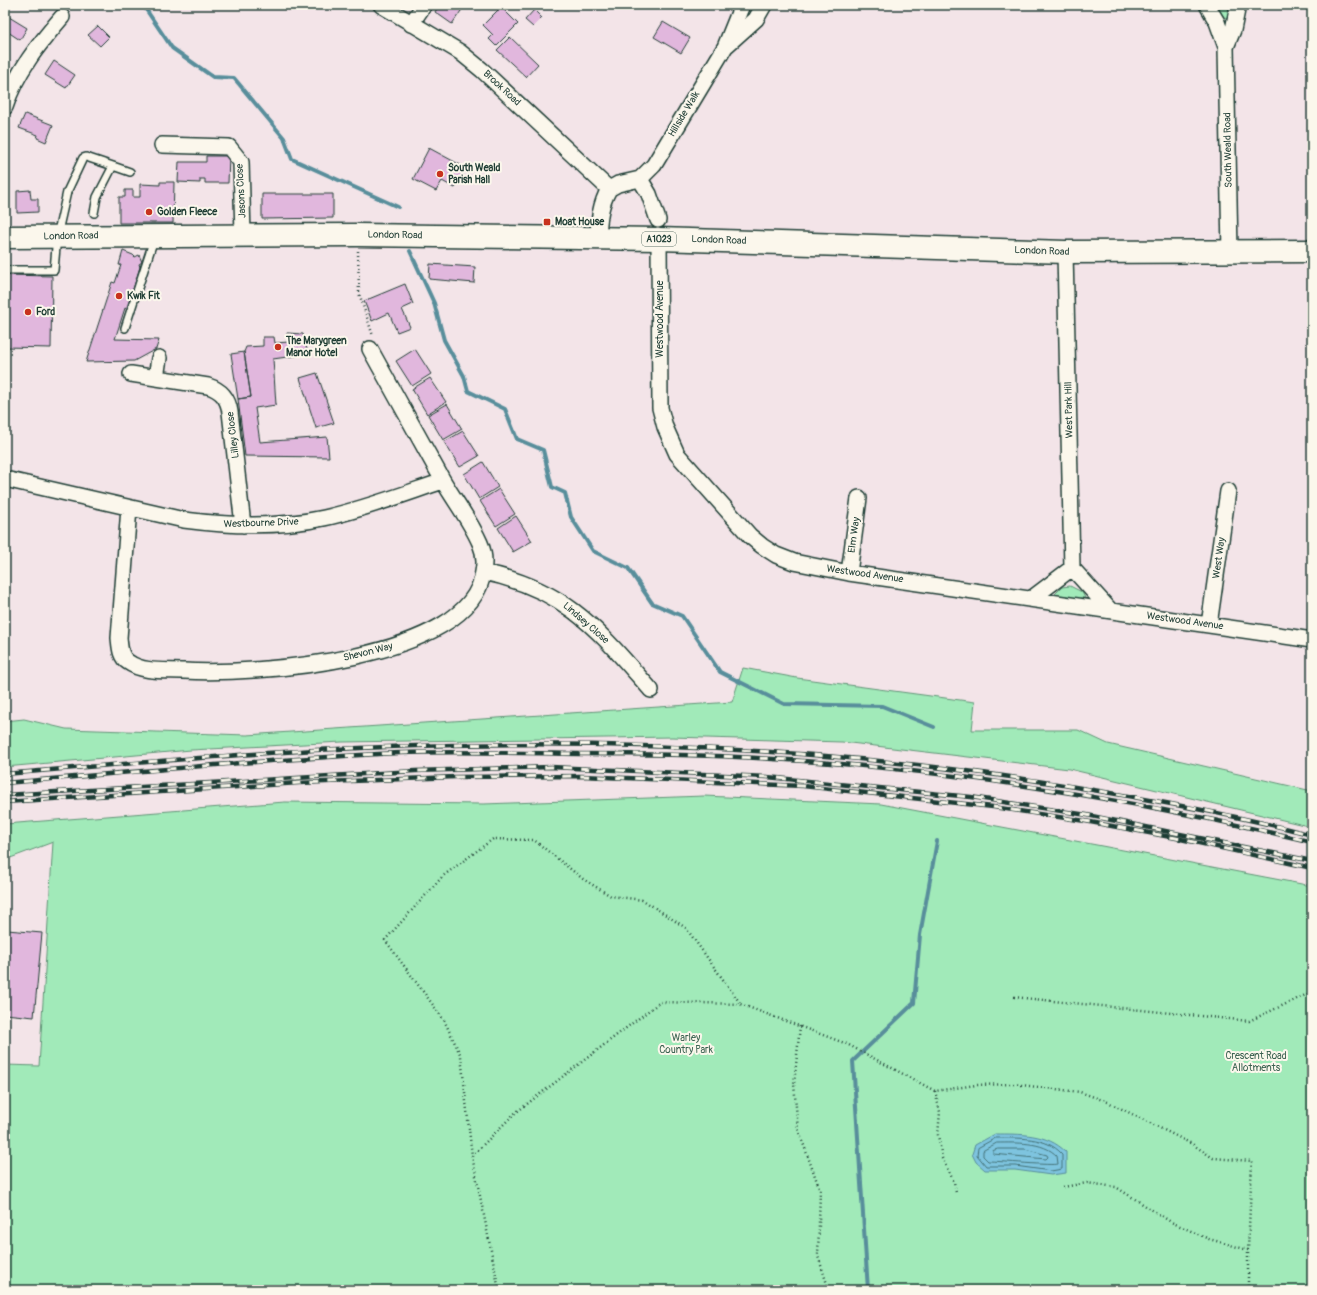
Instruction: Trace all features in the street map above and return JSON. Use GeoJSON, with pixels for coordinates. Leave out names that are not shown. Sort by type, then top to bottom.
{"type":"FeatureCollection","features":[{"type":"Feature","properties":{"kind":"main road","name":"London Road"},"geometry":{"type":"LineString","coordinates":[[5,237],[358,235],[598,238],[659,229],[1065,252],[1312,251]]}},
{"type":"Feature","properties":{"kind":"street","name":"Brook Road"},"geometry":{"type":"LineString","coordinates":[[381,5],[460,52],[482,70],[609,189]]}},
{"type":"Feature","properties":{"kind":"street"},"geometry":{"type":"LineString","coordinates":[[411,24],[424,5]]}},
{"type":"Feature","properties":{"kind":"street","name":"Hillside Walk"},"geometry":{"type":"LineString","coordinates":[[640,179],[654,165],[725,47],[742,5]]}},
{"type":"Feature","properties":{"kind":"street","name":"Hillside Walk"},"geometry":{"type":"LineString","coordinates":[[725,47],[756,19],[764,5]]}},
{"type":"Feature","properties":{"kind":"street","name":"South Weald Road"},"geometry":{"type":"LineString","coordinates":[[1207,5],[1217,22],[1226,47],[1230,252]]}},
{"type":"Feature","properties":{"kind":"street","name":"South Weald Road"},"geometry":{"type":"LineString","coordinates":[[1226,47],[1235,23],[1238,5]]}},
{"type":"Feature","properties":{"kind":"street"},"geometry":{"type":"LineString","coordinates":[[5,107],[20,74],[41,42],[62,17]]}},
{"type":"Feature","properties":{"kind":"street","name":"Jasons Close"},"geometry":{"type":"LineString","coordinates":[[162,145],[229,147],[241,162],[243,235]]}},
{"type":"Feature","properties":{"kind":"street"},"geometry":{"type":"LineString","coordinates":[[598,238],[602,202],[609,189],[618,184],[640,179],[649,194],[659,229]]}},
{"type":"Feature","properties":{"kind":"street","name":"Westwood Avenue"},"geometry":{"type":"LineString","coordinates":[[659,229],[660,408],[665,427],[677,454],[750,536],[776,555],[794,562],[849,573],[1312,640]]}},
{"type":"Feature","properties":{"kind":"street","name":"West Park Hill"},"geometry":{"type":"LineString","coordinates":[[1065,252],[1072,568]]}},
{"type":"Feature","properties":{"kind":"street","name":"Shevon Way"},"geometry":{"type":"LineString","coordinates":[[129,508],[119,638],[120,652],[126,661],[136,667],[198,672],[240,672],[280,669],[330,661],[399,644],[433,631],[460,611],[472,598],[481,583],[484,558],[480,543],[443,481],[370,348]]}},
{"type":"Feature","properties":{"kind":"street"},"geometry":{"type":"LineString","coordinates":[[156,378],[159,358]]}},
{"type":"Feature","properties":{"kind":"street","name":"Lilley Close"},"geometry":{"type":"LineString","coordinates":[[131,374],[208,386],[215,388],[226,398],[230,412],[243,525]]}},
{"type":"Feature","properties":{"kind":"street","name":"Westbourne Drive"},"geometry":{"type":"LineString","coordinates":[[5,479],[184,520],[243,525],[289,523],[323,518],[364,508],[443,481]]}},
{"type":"Feature","properties":{"kind":"street","name":"West Way"},"geometry":{"type":"LineString","coordinates":[[1209,625],[1228,491]]}},
{"type":"Feature","properties":{"kind":"street","name":"Elm Way"},"geometry":{"type":"LineString","coordinates":[[849,573],[859,498]]}},
{"type":"Feature","properties":{"kind":"street"},"geometry":{"type":"LineString","coordinates":[[1031,599],[1072,568],[1110,610]]}},
{"type":"Feature","properties":{"kind":"street","name":"Lindsey Close"},"geometry":{"type":"LineString","coordinates":[[483,572],[517,580],[560,600],[600,632],[652,690]]}},
{"type":"Feature","properties":{"kind":"lane"},"geometry":{"type":"LineString","coordinates":[[5,270],[54,270],[57,236],[67,192],[82,158],[86,157],[130,172]]}},
{"type":"Feature","properties":{"kind":"lane"},"geometry":{"type":"LineString","coordinates":[[94,213],[97,197],[112,168],[110,165]]}},
{"type":"Feature","properties":{"kind":"lane"},"geometry":{"type":"LineString","coordinates":[[126,328],[155,235]]}},
{"type":"Feature","properties":{"kind":"path"},"geometry":{"type":"LineString","coordinates":[[358,235],[359,293],[377,344],[370,348]]}},
{"type":"Feature","properties":{"kind":"path"},"geometry":{"type":"LineString","coordinates":[[500,1290],[472,1156],[461,1056],[444,1020],[385,940],[443,876],[493,839],[534,840],[583,879],[611,896],[643,900],[686,928],[740,1004]]}},
{"type":"Feature","properties":{"kind":"path"},"geometry":{"type":"LineString","coordinates":[[1014,997],[1249,1022],[1312,992]]}},
{"type":"Feature","properties":{"kind":"path"},"geometry":{"type":"LineString","coordinates":[[472,1156],[514,1114],[660,1002],[740,1004],[847,1044],[935,1091],[976,1085],[1013,1084],[1080,1092],[1108,1102],[1192,1144],[1213,1158],[1252,1161],[1248,1250],[1248,1290]]}},
{"type":"Feature","properties":{"kind":"path"},"geometry":{"type":"LineString","coordinates":[[800,1026],[794,1084],[798,1129],[820,1190],[818,1256],[829,1290]]}},
{"type":"Feature","properties":{"kind":"path"},"geometry":{"type":"LineString","coordinates":[[935,1091],[940,1112],[938,1135],[942,1158],[954,1182],[956,1194]]}},
{"type":"Feature","properties":{"kind":"path"},"geometry":{"type":"LineString","coordinates":[[1063,1186],[1087,1183],[1116,1187],[1171,1222],[1209,1239],[1248,1250]]}},
{"type":"Feature","properties":{"kind":"green space"},"geometry":{"type":"Polygon","coordinates":[[[1215,5],[1230,5],[1228,17],[1225,18],[1215,5]]]}},
{"type":"Feature","properties":{"kind":"green space"},"geometry":{"type":"Polygon","coordinates":[[[1070,586],[1082,592],[1087,602],[1053,596],[1062,587],[1070,586]]]}},
{"type":"Feature","properties":{"kind":"green space"},"geometry":{"type":"Polygon","coordinates":[[[743,668],[797,678],[975,702],[972,730],[1078,730],[1108,744],[1312,791],[1312,827],[1069,769],[842,742],[672,737],[342,742],[191,750],[5,767],[5,721],[24,719],[66,729],[247,735],[732,702],[743,668]]]}},
{"type":"Feature","properties":{"kind":"green space","name":"Warley Country Park"},"geometry":{"type":"Polygon","coordinates":[[[704,796],[881,804],[1312,886],[1312,1290],[5,1290],[5,1065],[39,1066],[53,842],[5,860],[5,824],[285,802],[484,804],[704,796]]]}},
{"type":"Feature","properties":{"kind":"water"},"geometry":{"type":"Polygon","coordinates":[[[995,1134],[1033,1136],[1050,1141],[1066,1152],[1066,1173],[1051,1175],[1015,1170],[985,1170],[976,1162],[972,1154],[975,1145],[995,1134]]]}},
{"type":"Feature","properties":{"kind":"building"},"geometry":{"type":"Polygon","coordinates":[[[439,5],[465,5],[452,24],[435,12],[439,5]]]}},
{"type":"Feature","properties":{"kind":"building"},"geometry":{"type":"Polygon","coordinates":[[[501,7],[518,24],[496,46],[489,39],[493,35],[483,25],[501,7]]]}},
{"type":"Feature","properties":{"kind":"building"},"geometry":{"type":"Polygon","coordinates":[[[534,10],[542,18],[533,27],[525,20],[534,10]]]}},
{"type":"Feature","properties":{"kind":"building"},"geometry":{"type":"Polygon","coordinates":[[[9,17],[27,28],[20,40],[5,30],[5,24],[9,17]]]}},
{"type":"Feature","properties":{"kind":"building"},"geometry":{"type":"Polygon","coordinates":[[[663,22],[690,38],[681,53],[654,37],[663,22]]]}},
{"type":"Feature","properties":{"kind":"building"},"geometry":{"type":"Polygon","coordinates":[[[98,26],[109,37],[100,46],[88,35],[98,26]]]}},
{"type":"Feature","properties":{"kind":"building"},"geometry":{"type":"Polygon","coordinates":[[[510,37],[538,64],[526,77],[497,50],[510,37]]]}},
{"type":"Feature","properties":{"kind":"building"},"geometry":{"type":"Polygon","coordinates":[[[54,61],[75,75],[66,88],[45,75],[54,61]]]}},
{"type":"Feature","properties":{"kind":"building"},"geometry":{"type":"Polygon","coordinates":[[[25,114],[53,125],[46,142],[37,138],[38,135],[19,128],[25,114]]]}},
{"type":"Feature","properties":{"kind":"building","name":"South Weald Parish Hall"},"geometry":{"type":"Polygon","coordinates":[[[429,148],[466,168],[455,188],[442,181],[436,191],[413,179],[429,148]]]}},
{"type":"Feature","properties":{"kind":"building"},"geometry":{"type":"Polygon","coordinates":[[[206,156],[229,156],[228,183],[205,183],[205,179],[200,179],[200,183],[178,182],[179,162],[206,162],[206,156]]]}},
{"type":"Feature","properties":{"kind":"building"},"geometry":{"type":"Polygon","coordinates":[[[160,182],[174,182],[173,223],[119,223],[119,197],[125,197],[125,190],[133,190],[133,197],[140,197],[140,184],[160,185],[160,182]]]}},
{"type":"Feature","properties":{"kind":"building"},"geometry":{"type":"Polygon","coordinates":[[[30,190],[31,199],[38,199],[38,212],[17,213],[17,191],[30,190]]]}},
{"type":"Feature","properties":{"kind":"building"},"geometry":{"type":"Polygon","coordinates":[[[262,194],[333,194],[333,218],[262,219],[262,194]]]}},
{"type":"Feature","properties":{"kind":"building","name":"Kwik Fit"},"geometry":{"type":"Polygon","coordinates":[[[123,251],[135,257],[139,255],[142,262],[139,264],[140,267],[127,309],[125,308],[115,339],[159,340],[156,349],[134,361],[86,362],[112,282],[115,283],[121,265],[119,265],[123,251]]]}},
{"type":"Feature","properties":{"kind":"building"},"geometry":{"type":"Polygon","coordinates":[[[430,264],[475,267],[474,283],[429,279],[430,264]]]}},
{"type":"Feature","properties":{"kind":"building","name":"Ford"},"geometry":{"type":"Polygon","coordinates":[[[5,275],[52,276],[51,348],[5,347],[5,275]]]}},
{"type":"Feature","properties":{"kind":"building"},"geometry":{"type":"Polygon","coordinates":[[[405,284],[413,304],[402,309],[410,327],[397,332],[389,313],[372,321],[364,301],[405,284]]]}},
{"type":"Feature","properties":{"kind":"building"},"geometry":{"type":"Polygon","coordinates":[[[287,333],[303,334],[308,354],[273,359],[276,405],[255,408],[260,442],[327,437],[329,457],[245,456],[238,399],[251,397],[244,352],[246,347],[263,346],[263,337],[274,337],[275,343],[289,342],[287,333]]]}},
{"type":"Feature","properties":{"kind":"building"},"geometry":{"type":"Polygon","coordinates":[[[415,349],[431,374],[412,386],[396,361],[415,349]]]}},
{"type":"Feature","properties":{"kind":"building"},"geometry":{"type":"Polygon","coordinates":[[[244,352],[251,397],[238,399],[231,354],[244,352]]]}},
{"type":"Feature","properties":{"kind":"building"},"geometry":{"type":"Polygon","coordinates":[[[317,373],[334,423],[316,428],[300,378],[317,373]]]}},
{"type":"Feature","properties":{"kind":"building"},"geometry":{"type":"Polygon","coordinates":[[[430,378],[446,402],[427,414],[412,389],[430,378]]]}},
{"type":"Feature","properties":{"kind":"building"},"geometry":{"type":"Polygon","coordinates":[[[447,404],[462,429],[443,440],[428,415],[447,404]]]}},
{"type":"Feature","properties":{"kind":"building"},"geometry":{"type":"Polygon","coordinates":[[[463,431],[479,456],[460,467],[444,442],[463,431]]]}},
{"type":"Feature","properties":{"kind":"building"},"geometry":{"type":"Polygon","coordinates":[[[483,462],[498,487],[479,499],[464,474],[483,462]]]}},
{"type":"Feature","properties":{"kind":"building"},"geometry":{"type":"Polygon","coordinates":[[[499,489],[515,514],[496,526],[480,501],[499,489]]]}},
{"type":"Feature","properties":{"kind":"building"},"geometry":{"type":"Polygon","coordinates":[[[516,516],[532,541],[513,552],[498,528],[516,516]]]}},
{"type":"Feature","properties":{"kind":"building"},"geometry":{"type":"Polygon","coordinates":[[[5,915],[8,916],[7,930],[42,933],[34,1017],[5,1014],[5,915]]]}},
{"type":"Feature","properties":{"kind":"waterway"},"geometry":{"type":"LineString","coordinates":[[143,5],[172,48],[213,77],[234,78],[284,138],[292,159],[398,207]]}},
{"type":"Feature","properties":{"kind":"waterway"},"geometry":{"type":"LineString","coordinates":[[410,251],[434,303],[444,340],[464,376],[468,391],[505,409],[517,439],[543,450],[552,487],[565,493],[571,517],[593,551],[628,568],[652,603],[682,616],[720,672],[784,704],[882,706],[934,727]]}},
{"type":"Feature","properties":{"kind":"waterway"},"geometry":{"type":"LineString","coordinates":[[868,1290],[853,1061],[914,1003],[920,935],[937,841]]}},
{"type":"Feature","properties":{"kind":"railway"},"geometry":{"type":"LineString","coordinates":[[5,774],[237,755],[414,746],[513,744],[711,748],[909,764],[1007,776],[1183,806],[1261,822],[1312,835]]}},
{"type":"Feature","properties":{"kind":"railway"},"geometry":{"type":"LineString","coordinates":[[5,783],[252,762],[400,753],[490,752],[717,756],[810,761],[955,776],[1027,786],[1170,811],[1312,842]]}},
{"type":"Feature","properties":{"kind":"railway"},"geometry":{"type":"LineString","coordinates":[[5,795],[415,771],[551,767],[767,777],[971,797],[1087,815],[1312,861]]}},
{"type":"Feature","properties":{"kind":"railway"},"geometry":{"type":"LineString","coordinates":[[5,802],[299,783],[456,777],[582,776],[803,786],[993,807],[1085,821],[1176,838],[1312,868]]}},
{"type":"Feature","properties":{"kind":"place","name":"South Weald Parish Hall"},"geometry":{"type":"Point","coordinates":[440,174]}},
{"type":"Feature","properties":{"kind":"place","name":"Golden Fleece"},"geometry":{"type":"Point","coordinates":[149,212]}},
{"type":"Feature","properties":{"kind":"place","name":"Moat House"},"geometry":{"type":"Point","coordinates":[547,222]}},
{"type":"Feature","properties":{"kind":"place","name":"Kwik Fit"},"geometry":{"type":"Point","coordinates":[119,296]}},
{"type":"Feature","properties":{"kind":"place","name":"Ford"},"geometry":{"type":"Point","coordinates":[28,312]}},
{"type":"Feature","properties":{"kind":"place","name":"The Marygreen Manor Hotel"},"geometry":{"type":"Point","coordinates":[278,347]}},
{"type":"Feature","properties":{"kind":"park label","name":"Crescent Road Allotments"},"geometry":{"type":"Point","coordinates":[1256,1062]}}]}
